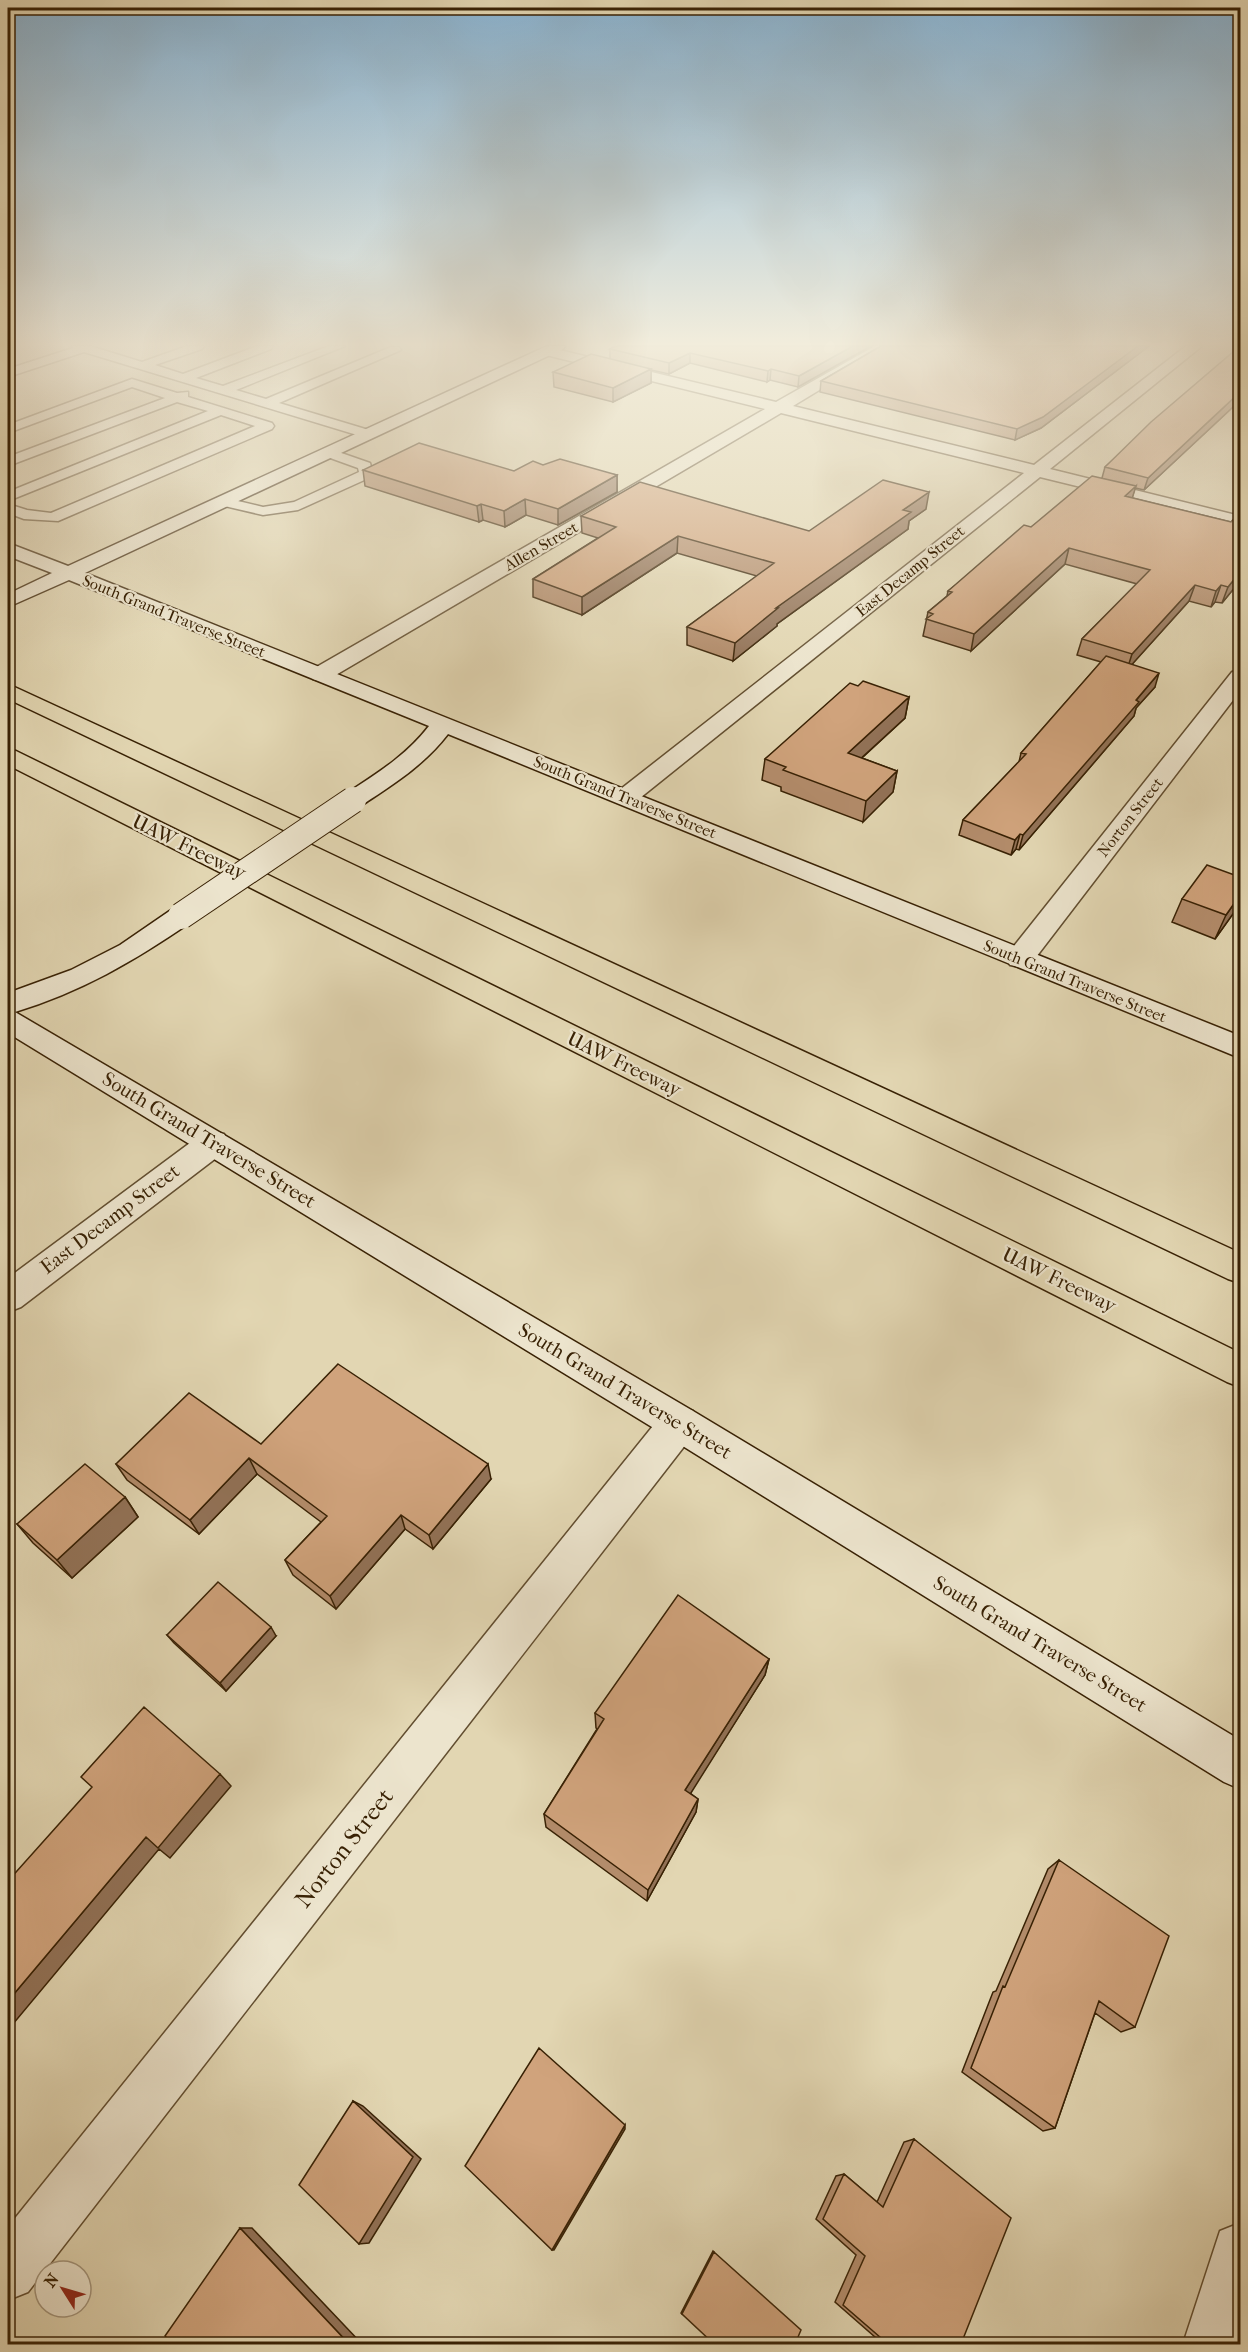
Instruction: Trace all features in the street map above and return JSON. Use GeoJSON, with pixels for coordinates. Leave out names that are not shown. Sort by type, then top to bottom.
{"type":"FeatureCollection","features":[{"type":"Feature","properties":{"kind":"highway"},"geometry":{"type":"LineString","coordinates":[[8,691],[1240,1269]]}},
{"type":"Feature","properties":{"kind":"highway","name":"UAW Freeway"},"geometry":{"type":"LineString","coordinates":[[8,756],[1240,1371]]}},
{"type":"Feature","properties":{"kind":"street"},"geometry":{"type":"LineString","coordinates":[[8,602],[319,456]]}},
{"type":"Feature","properties":{"kind":"street","name":"Allen Street"},"geometry":{"type":"LineString","coordinates":[[321,674],[695,456]]}},
{"type":"Feature","properties":{"kind":"street"},"geometry":{"type":"LineString","coordinates":[[978,456],[1240,521]]}},
{"type":"Feature","properties":{"kind":"street","name":"East Decamp Street"},"geometry":{"type":"LineString","coordinates":[[626,797],[1054,456]]}},
{"type":"Feature","properties":{"kind":"street","name":"South Grand Traverse Street"},"geometry":{"type":"LineString","coordinates":[[8,549],[626,797],[1240,1048]]}},
{"type":"Feature","properties":{"kind":"street","name":"Norton Street"},"geometry":{"type":"LineString","coordinates":[[1020,958],[1240,676]]}},
{"type":"Feature","properties":{"kind":"street"},"geometry":{"type":"LineString","coordinates":[[8,1004],[81,977],[130,951],[407,764],[423,750],[443,724]]}},
{"type":"Feature","properties":{"kind":"street","name":"South Grand Traverse Street"},"geometry":{"type":"LineString","coordinates":[[8,1020],[679,1423],[1240,1766]]}},
{"type":"Feature","properties":{"kind":"street","name":"East Decamp Street"},"geometry":{"type":"LineString","coordinates":[[8,1297],[213,1143]]}},
{"type":"Feature","properties":{"kind":"street","name":"Norton Street"},"geometry":{"type":"LineString","coordinates":[[8,2272],[679,1423]]}},
{"type":"Feature","properties":{"kind":"street"},"geometry":{"type":"LineString","coordinates":[[1212,2344],[1240,2252]]}},
{"type":"Feature","properties":{"kind":"lane"},"geometry":{"type":"LineString","coordinates":[[8,462],[24,456]]}},
{"type":"Feature","properties":{"kind":"lane"},"geometry":{"type":"LineString","coordinates":[[8,497],[110,456]]}},
{"type":"Feature","properties":{"kind":"lane"},"geometry":{"type":"LineString","coordinates":[[8,508],[24,514],[53,518],[198,456]]}},
{"type":"Feature","properties":{"kind":"lane"},"geometry":{"type":"LineString","coordinates":[[221,501],[263,511],[298,506],[366,474],[365,466],[337,456]]}},
{"type":"Feature","properties":{"kind":"building"},"geometry":{"type":"Polygon","coordinates":[[[393,456],[462,456],[514,471],[533,461],[543,465],[560,459],[617,475],[558,509],[525,499],[504,511],[481,504],[477,506],[363,470],[393,456]]]}},
{"type":"Feature","properties":{"kind":"building"},"geometry":{"type":"Polygon","coordinates":[[[1116,456],[1172,456],[1148,478],[1105,467],[1116,456]]]}},
{"type":"Feature","properties":{"kind":"building"},"geometry":{"type":"Polygon","coordinates":[[[1092,476],[1136,486],[1125,496],[1231,522],[1240,512],[1240,572],[1228,587],[1221,585],[1216,591],[1195,585],[1132,654],[1082,639],[1150,570],[1069,548],[974,634],[926,619],[933,614],[928,612],[952,592],[948,591],[1024,525],[1031,527],[1092,476]]]}},
{"type":"Feature","properties":{"kind":"building"},"geometry":{"type":"Polygon","coordinates":[[[883,480],[929,492],[903,510],[911,512],[776,608],[778,608],[735,643],[687,627],[774,563],[678,536],[582,597],[533,579],[616,527],[581,516],[640,482],[809,531],[883,480]]]}},
{"type":"Feature","properties":{"kind":"building"},"geometry":{"type":"Polygon","coordinates":[[[1106,656],[1159,673],[1136,700],[1139,702],[1023,835],[1020,834],[1015,840],[963,820],[1026,754],[1021,753],[1106,656]]]}},
{"type":"Feature","properties":{"kind":"building"},"geometry":{"type":"Polygon","coordinates":[[[863,681],[909,697],[848,753],[897,771],[866,801],[783,770],[786,767],[765,759],[850,683],[858,686],[863,681]]]}},
{"type":"Feature","properties":{"kind":"building"},"geometry":{"type":"Polygon","coordinates":[[[1207,865],[1240,877],[1240,895],[1226,915],[1182,899],[1207,865]]]}},
{"type":"Feature","properties":{"kind":"building"},"geometry":{"type":"Polygon","coordinates":[[[338,1364],[488,1464],[429,1535],[401,1515],[330,1596],[285,1560],[327,1516],[249,1458],[190,1520],[116,1464],[189,1393],[261,1444],[338,1364]]]}},
{"type":"Feature","properties":{"kind":"building"},"geometry":{"type":"Polygon","coordinates":[[[85,1464],[125,1497],[57,1560],[17,1524],[85,1464]]]}},
{"type":"Feature","properties":{"kind":"building"},"geometry":{"type":"Polygon","coordinates":[[[218,1582],[271,1627],[220,1683],[167,1635],[218,1582]]]}},
{"type":"Feature","properties":{"kind":"building"},"geometry":{"type":"Polygon","coordinates":[[[678,1595],[769,1659],[685,1790],[698,1799],[648,1890],[544,1814],[604,1719],[595,1713],[678,1595]]]}},
{"type":"Feature","properties":{"kind":"building"},"geometry":{"type":"Polygon","coordinates":[[[144,1707],[220,1774],[158,1848],[146,1837],[8,2001],[8,1881],[92,1787],[81,1777],[144,1707]]]}},
{"type":"Feature","properties":{"kind":"building"},"geometry":{"type":"Polygon","coordinates":[[[1059,1860],[1169,1936],[1135,2027],[1099,2001],[1055,2128],[971,2068],[1003,1986],[1005,1987],[1059,1860]]]}},
{"type":"Feature","properties":{"kind":"building"},"geometry":{"type":"Polygon","coordinates":[[[539,2048],[625,2125],[552,2250],[465,2166],[539,2048]]]}},
{"type":"Feature","properties":{"kind":"building"},"geometry":{"type":"Polygon","coordinates":[[[353,2101],[413,2157],[359,2244],[299,2185],[353,2101]]]}},
{"type":"Feature","properties":{"kind":"building"},"geometry":{"type":"Polygon","coordinates":[[[914,2139],[1011,2218],[961,2344],[888,2344],[843,2305],[865,2256],[823,2219],[844,2174],[883,2207],[914,2139]]]}},
{"type":"Feature","properties":{"kind":"building"},"geometry":{"type":"Polygon","coordinates":[[[240,2228],[349,2344],[172,2344],[165,2336],[240,2228]]]}},
{"type":"Feature","properties":{"kind":"building"},"geometry":{"type":"Polygon","coordinates":[[[714,2252],[801,2330],[795,2344],[714,2344],[682,2314],[714,2252]]]}}]}
